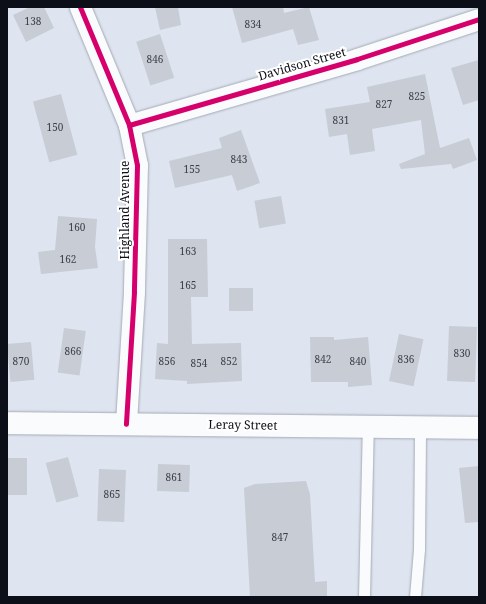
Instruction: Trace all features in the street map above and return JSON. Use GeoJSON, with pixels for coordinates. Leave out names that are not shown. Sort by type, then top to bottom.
{"type":"FeatureCollection","features":[{"type":"Feature","properties":{"kind":"main road","name":"Leray Street"},"geometry":{"type":"LineString","coordinates":[[7,423],[479,428]]}},
{"type":"Feature","properties":{"kind":"street","name":"Highland Avenue"},"geometry":{"type":"LineString","coordinates":[[80,7],[129,125],[137,165],[134,292],[126,424]]}},
{"type":"Feature","properties":{"kind":"street","name":"Davidson Street"},"geometry":{"type":"LineString","coordinates":[[129,125],[357,58],[479,19]]}},
{"type":"Feature","properties":{"kind":"lane"},"geometry":{"type":"LineString","coordinates":[[364,597],[368,427]]}},
{"type":"Feature","properties":{"kind":"lane"},"geometry":{"type":"LineString","coordinates":[[415,597],[419,549],[420,427]]}},
{"type":"Feature","properties":{"kind":"building"},"geometry":{"type":"Polygon","coordinates":[[[30,7],[44,7],[54,28],[26,42],[13,15],[30,7]]]}},
{"type":"Feature","properties":{"kind":"building"},"geometry":{"type":"Polygon","coordinates":[[[155,7],[178,7],[181,25],[160,30],[155,7]]]}},
{"type":"Feature","properties":{"kind":"building"},"geometry":{"type":"Polygon","coordinates":[[[232,7],[283,7],[284,13],[309,7],[319,40],[298,45],[293,29],[242,43],[232,7]]]}},
{"type":"Feature","properties":{"kind":"building"},"geometry":{"type":"Polygon","coordinates":[[[160,34],[174,78],[150,85],[136,42],[160,34]]]}},
{"type":"Feature","properties":{"kind":"building"},"geometry":{"type":"Polygon","coordinates":[[[479,60],[479,100],[463,105],[451,68],[479,60]]]}},
{"type":"Feature","properties":{"kind":"building"},"geometry":{"type":"Polygon","coordinates":[[[425,74],[440,148],[469,138],[477,160],[453,169],[451,164],[401,169],[399,164],[425,154],[421,120],[372,129],[375,151],[350,155],[347,134],[329,137],[325,109],[370,102],[367,87],[425,74]]]}},
{"type":"Feature","properties":{"kind":"building"},"geometry":{"type":"Polygon","coordinates":[[[61,94],[77,155],[49,162],[33,102],[61,94]]]}},
{"type":"Feature","properties":{"kind":"building"},"geometry":{"type":"Polygon","coordinates":[[[241,130],[260,183],[237,191],[232,175],[175,188],[169,161],[222,148],[219,138],[241,130]]]}},
{"type":"Feature","properties":{"kind":"building"},"geometry":{"type":"Polygon","coordinates":[[[281,196],[286,224],[259,228],[254,201],[281,196]]]}},
{"type":"Feature","properties":{"kind":"building"},"geometry":{"type":"Polygon","coordinates":[[[58,216],[97,219],[95,247],[98,268],[41,274],[38,252],[55,250],[58,216]]]}},
{"type":"Feature","properties":{"kind":"building"},"geometry":{"type":"Polygon","coordinates":[[[168,239],[207,239],[208,297],[191,297],[192,344],[241,343],[242,381],[187,384],[187,381],[155,379],[157,343],[168,344],[168,239]]]}},
{"type":"Feature","properties":{"kind":"building"},"geometry":{"type":"Polygon","coordinates":[[[229,288],[253,288],[253,311],[229,311],[229,288]]]}},
{"type":"Feature","properties":{"kind":"building"},"geometry":{"type":"Polygon","coordinates":[[[449,326],[477,327],[475,382],[447,381],[449,326]]]}},
{"type":"Feature","properties":{"kind":"building"},"geometry":{"type":"Polygon","coordinates":[[[64,328],[86,331],[80,376],[58,373],[64,328]]]}},
{"type":"Feature","properties":{"kind":"building"},"geometry":{"type":"Polygon","coordinates":[[[399,334],[423,339],[413,386],[389,381],[399,334]]]}},
{"type":"Feature","properties":{"kind":"building"},"geometry":{"type":"Polygon","coordinates":[[[310,337],[334,337],[334,340],[368,337],[372,385],[348,387],[348,382],[311,382],[310,337]]]}},
{"type":"Feature","properties":{"kind":"building"},"geometry":{"type":"Polygon","coordinates":[[[31,342],[34,380],[10,382],[7,344],[31,342]]]}},
{"type":"Feature","properties":{"kind":"building"},"geometry":{"type":"Polygon","coordinates":[[[68,457],[79,497],[56,503],[46,463],[68,457]]]}},
{"type":"Feature","properties":{"kind":"building"},"geometry":{"type":"Polygon","coordinates":[[[7,458],[27,458],[27,495],[7,495],[7,458]]]}},
{"type":"Feature","properties":{"kind":"building"},"geometry":{"type":"Polygon","coordinates":[[[158,464],[190,465],[189,492],[157,491],[158,464]]]}},
{"type":"Feature","properties":{"kind":"building"},"geometry":{"type":"Polygon","coordinates":[[[479,466],[479,522],[465,523],[459,468],[479,466]]]}},
{"type":"Feature","properties":{"kind":"building"},"geometry":{"type":"Polygon","coordinates":[[[99,469],[126,470],[124,522],[97,521],[99,469]]]}},
{"type":"Feature","properties":{"kind":"building"},"geometry":{"type":"Polygon","coordinates":[[[306,481],[310,494],[315,582],[327,581],[327,597],[250,597],[244,488],[255,484],[306,481]]]}},
{"type":"Feature","properties":{"kind":"cycle path"},"geometry":{"type":"LineString","coordinates":[[80,7],[129,125],[137,165],[134,292],[126,424]]}},
{"type":"Feature","properties":{"kind":"cycle path"},"geometry":{"type":"LineString","coordinates":[[129,125],[357,59],[479,19]]}}]}
